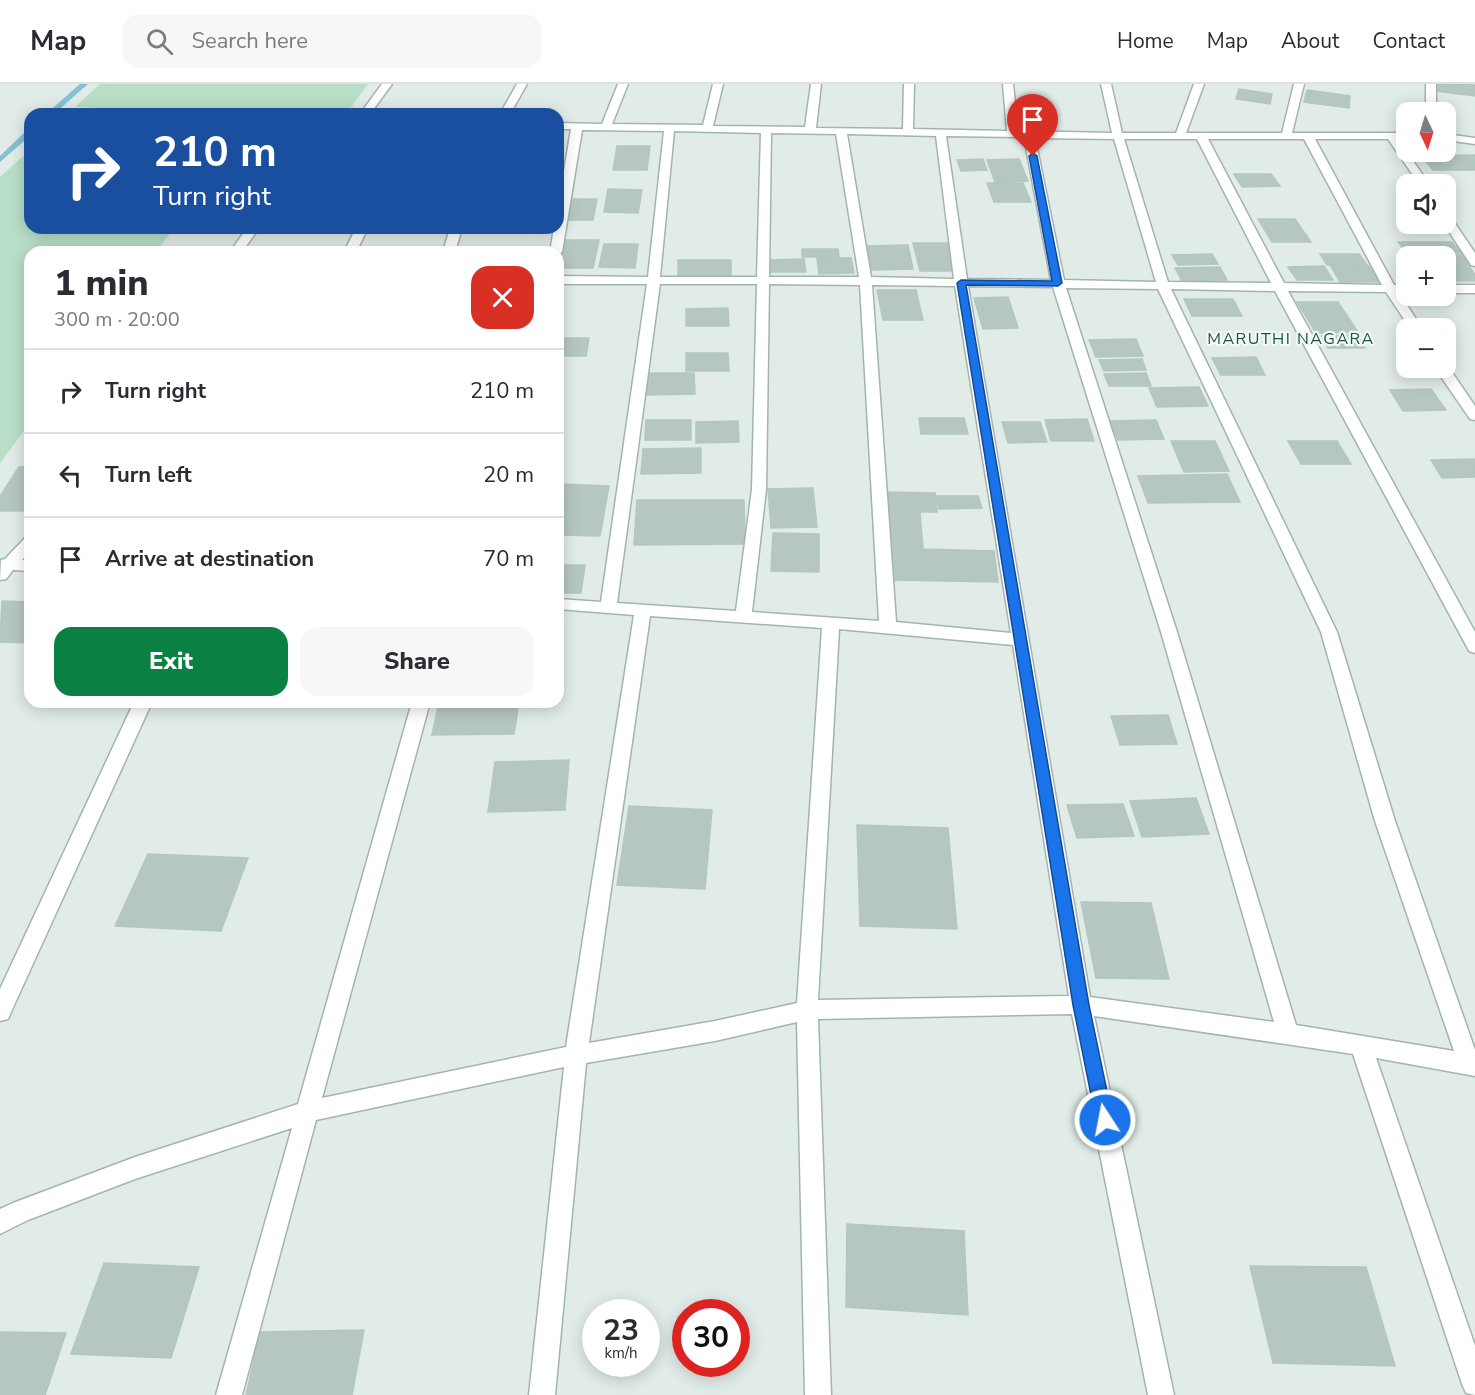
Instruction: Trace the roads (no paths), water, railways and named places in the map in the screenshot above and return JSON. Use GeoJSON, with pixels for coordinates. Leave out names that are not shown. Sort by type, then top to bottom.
{"type":"FeatureCollection","features":[{"type":"Feature","properties":{"kind":"street"},"geometry":{"type":"LineString","coordinates":[[369,108],[387,84]]}},
{"type":"Feature","properties":{"kind":"street"},"geometry":{"type":"LineString","coordinates":[[508,108],[522,84]]}},
{"type":"Feature","properties":{"kind":"street"},"geometry":{"type":"LineString","coordinates":[[606,127],[623,84]]}},
{"type":"Feature","properties":{"kind":"street"},"geometry":{"type":"LineString","coordinates":[[707,129],[718,84]]}},
{"type":"Feature","properties":{"kind":"street"},"geometry":{"type":"LineString","coordinates":[[810,131],[816,84]]}},
{"type":"Feature","properties":{"kind":"street"},"geometry":{"type":"LineString","coordinates":[[908,133],[909,84]]}},
{"type":"Feature","properties":{"kind":"street"},"geometry":{"type":"LineString","coordinates":[[1008,84],[1013,135]]}},
{"type":"Feature","properties":{"kind":"street"},"geometry":{"type":"LineString","coordinates":[[0,1222],[21,1211],[135,1168],[307,1112],[576,1055],[715,1031],[807,1010],[1081,1005],[1288,1033],[1472,1065],[1385,821],[1329,632],[1163,285],[1118,136],[1106,84]]}},
{"type":"Feature","properties":{"kind":"street"},"geometry":{"type":"LineString","coordinates":[[1179,136],[1200,84]]}},
{"type":"Feature","properties":{"kind":"street"},"geometry":{"type":"LineString","coordinates":[[1286,136],[1299,84]]}},
{"type":"Feature","properties":{"kind":"street"},"geometry":{"type":"LineString","coordinates":[[1431,84],[1431,102]]}},
{"type":"Feature","properties":{"kind":"street"},"geometry":{"type":"LineString","coordinates":[[564,126],[1013,135],[1396,136]]}},
{"type":"Feature","properties":{"kind":"street"},"geometry":{"type":"LineString","coordinates":[[564,204],[577,127]]}},
{"type":"Feature","properties":{"kind":"street"},"geometry":{"type":"LineString","coordinates":[[608,608],[654,280],[669,129]]}},
{"type":"Feature","properties":{"kind":"street"},"geometry":{"type":"LineString","coordinates":[[743,617],[759,489],[766,130]]}},
{"type":"Feature","properties":{"kind":"street"},"geometry":{"type":"LineString","coordinates":[[841,131],[866,281],[888,627]]}},
{"type":"Feature","properties":{"kind":"street"},"geometry":{"type":"LineString","coordinates":[[941,134],[961,283],[1081,1005],[1161,1395]]}},
{"type":"Feature","properties":{"kind":"street"},"geometry":{"type":"LineString","coordinates":[[1029,134],[1058,283],[1169,632],[1288,1033]]}},
{"type":"Feature","properties":{"kind":"street"},"geometry":{"type":"LineString","coordinates":[[1201,136],[1280,288],[1475,646]]}},
{"type":"Feature","properties":{"kind":"street"},"geometry":{"type":"LineString","coordinates":[[1308,136],[1390,289],[1409,318]]}},
{"type":"Feature","properties":{"kind":"street"},"geometry":{"type":"LineString","coordinates":[[1391,136],[1417,174]]}},
{"type":"Feature","properties":{"kind":"street"},"geometry":{"type":"LineString","coordinates":[[1456,138],[1475,141]]}},
{"type":"Feature","properties":{"kind":"street"},"geometry":{"type":"LineString","coordinates":[[1456,233],[1475,262]]}},
{"type":"Feature","properties":{"kind":"street"},"geometry":{"type":"LineString","coordinates":[[564,280],[1058,283],[1396,289]]}},
{"type":"Feature","properties":{"kind":"street"},"geometry":{"type":"LineString","coordinates":[[1456,289],[1475,289]]}},
{"type":"Feature","properties":{"kind":"street"},"geometry":{"type":"LineString","coordinates":[[1449,378],[1475,416]]}},
{"type":"Feature","properties":{"kind":"street"},"geometry":{"type":"LineString","coordinates":[[4,569],[24,547]]}},
{"type":"Feature","properties":{"kind":"street"},"geometry":{"type":"LineString","coordinates":[[4,569],[24,567]]}},
{"type":"Feature","properties":{"kind":"street"},"geometry":{"type":"LineString","coordinates":[[564,604],[888,627],[1022,640]]}},
{"type":"Feature","properties":{"kind":"street"},"geometry":{"type":"LineString","coordinates":[[542,1395],[576,1055],[643,610]]}},
{"type":"Feature","properties":{"kind":"street"},"geometry":{"type":"LineString","coordinates":[[818,1395],[807,1010],[831,623]]}},
{"type":"Feature","properties":{"kind":"street"},"geometry":{"type":"LineString","coordinates":[[0,1012],[140,708]]}},
{"type":"Feature","properties":{"kind":"street"},"geometry":{"type":"LineString","coordinates":[[229,1395],[419,708]]}},
{"type":"Feature","properties":{"kind":"street"},"geometry":{"type":"LineString","coordinates":[[1360,1046],[1475,1384]]}},
{"type":"Feature","properties":{"kind":"waterway"},"geometry":{"type":"LineString","coordinates":[[57,108],[84,84]]}},
{"type":"Feature","properties":{"kind":"waterway"},"geometry":{"type":"LineString","coordinates":[[0,160],[24,138]]}},
{"type":"Feature","properties":{"kind":"district","name":"MARUTHI NAGARA"},"geometry":{"type":"Point","coordinates":[1291,338]}}]}
